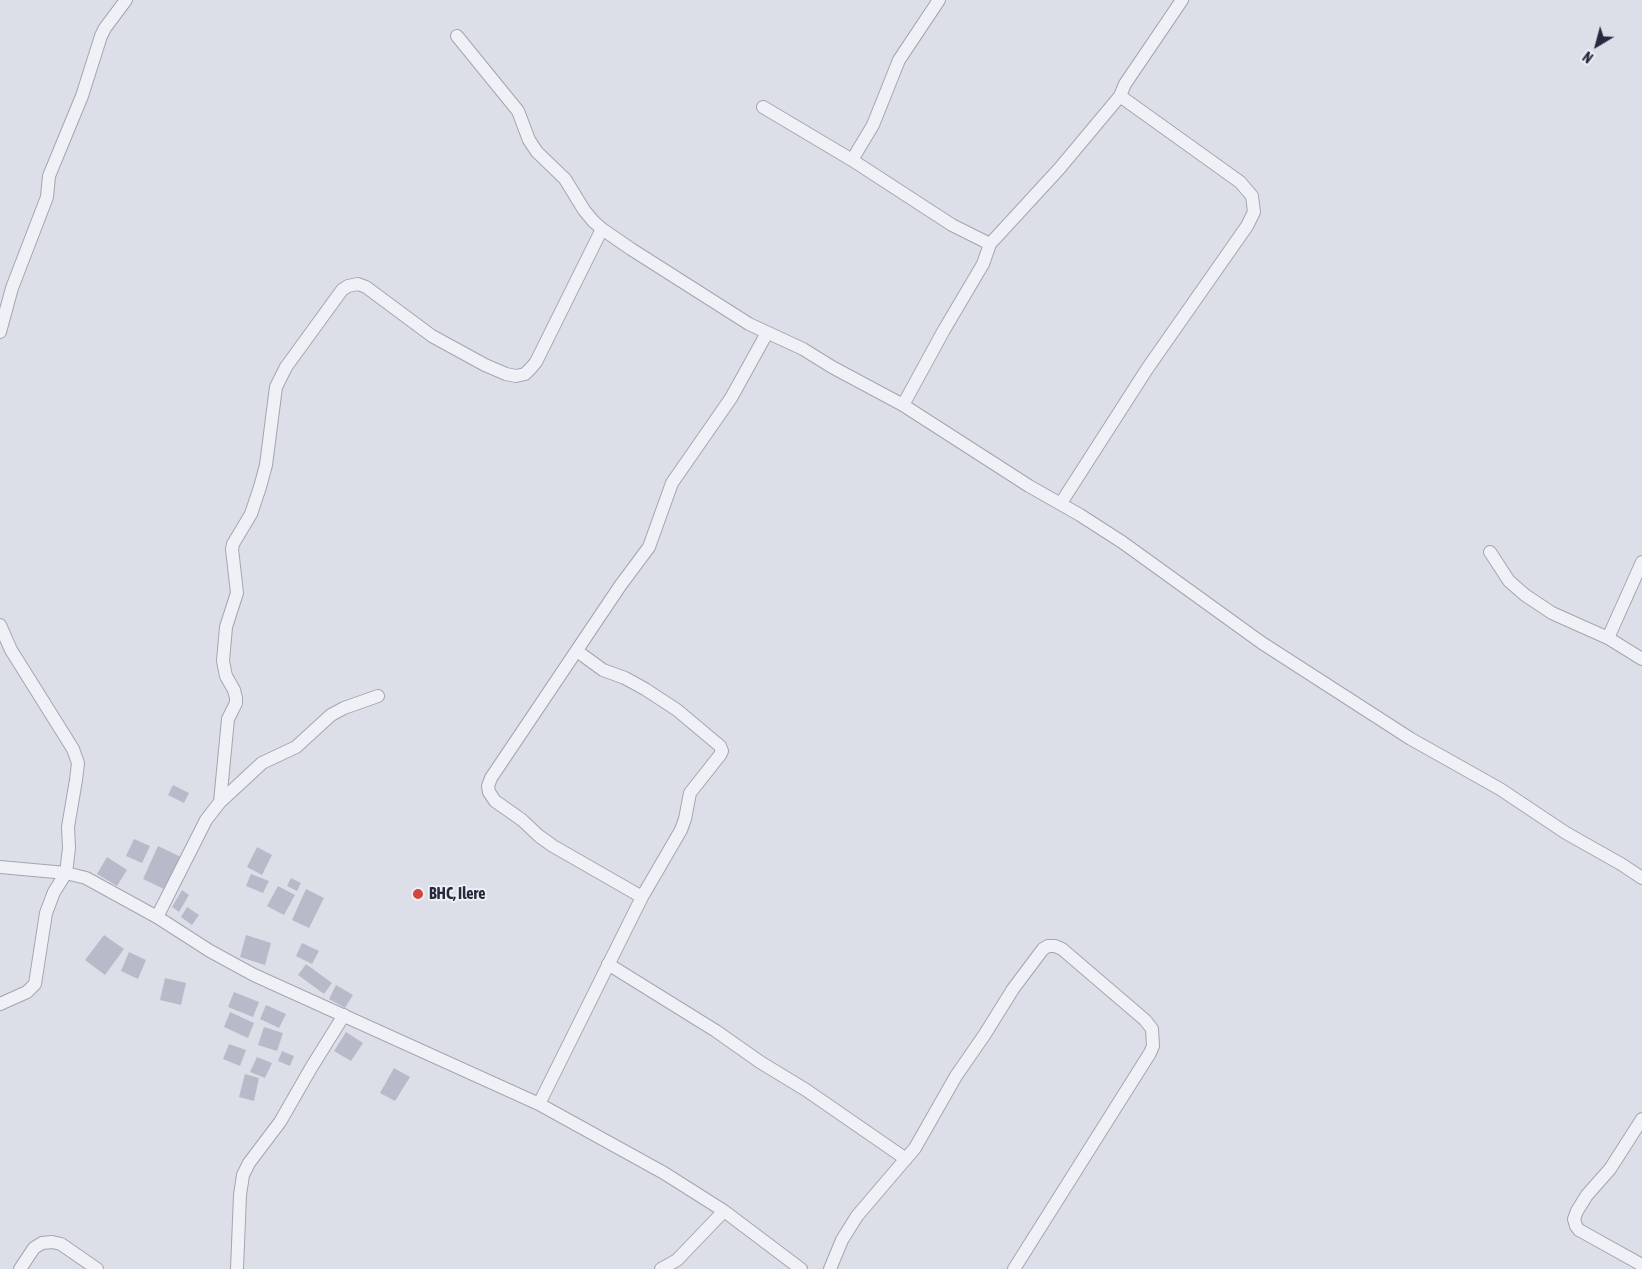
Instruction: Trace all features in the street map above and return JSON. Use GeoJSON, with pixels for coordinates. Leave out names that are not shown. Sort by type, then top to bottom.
{"type":"FeatureCollection","features":[{"type":"Feature","properties":{"kind":"street"},"geometry":{"type":"LineString","coordinates":[[0,332],[12,288],[47,197],[49,176],[82,96],[101,36],[126,0]]}},
{"type":"Feature","properties":{"kind":"street"},"geometry":{"type":"LineString","coordinates":[[852,160],[873,125],[900,60],[939,0]]}},
{"type":"Feature","properties":{"kind":"street"},"geometry":{"type":"LineString","coordinates":[[903,405],[983,264],[990,244],[1059,169],[1120,96],[1125,84],[1182,0]]}},
{"type":"Feature","properties":{"kind":"street"},"geometry":{"type":"LineString","coordinates":[[458,36],[518,111],[529,140],[537,152],[565,179],[584,210],[602,229],[749,324],[803,349],[832,368],[903,405],[1030,486],[1061,503],[1122,542],[1262,643],[1383,722],[1500,789],[1566,833],[1642,878]]}},
{"type":"Feature","properties":{"kind":"street"},"geometry":{"type":"LineString","coordinates":[[1061,503],[1147,369],[1254,212],[1252,196],[1240,182],[1120,96]]}},
{"type":"Feature","properties":{"kind":"street"},"geometry":{"type":"LineString","coordinates":[[763,107],[852,160],[944,219],[990,244]]}},
{"type":"Feature","properties":{"kind":"street"},"geometry":{"type":"LineString","coordinates":[[220,802],[228,719],[236,704],[234,690],[226,676],[223,660],[226,627],[237,593],[232,549],[233,544],[251,514],[260,487],[266,466],[276,387],[286,367],[342,290],[348,286],[358,284],[366,286],[432,336],[485,365],[506,374],[516,376],[525,374],[536,362],[602,229]]}},
{"type":"Feature","properties":{"kind":"street"},"geometry":{"type":"LineString","coordinates":[[642,897],[539,836],[522,820],[495,801],[489,792],[488,786],[491,778],[649,546],[672,483],[732,398],[767,332]]}},
{"type":"Feature","properties":{"kind":"street"},"geometry":{"type":"LineString","coordinates":[[1490,552],[1509,581],[1525,595],[1552,613],[1608,638],[1642,658]]}},
{"type":"Feature","properties":{"kind":"street"},"geometry":{"type":"LineString","coordinates":[[1608,638],[1642,562]]}},
{"type":"Feature","properties":{"kind":"street"},"geometry":{"type":"LineString","coordinates":[[0,625],[11,650],[73,748],[78,764],[68,828],[69,848],[66,873],[54,892],[46,913],[35,984],[27,992],[0,1004]]}},
{"type":"Feature","properties":{"kind":"street"},"geometry":{"type":"LineString","coordinates":[[539,1104],[642,897],[681,830],[686,819],[690,793],[722,751],[720,746],[677,710],[625,678],[603,670],[577,651]]}},
{"type":"Feature","properties":{"kind":"street"},"geometry":{"type":"LineString","coordinates":[[157,917],[206,820],[220,802],[262,763],[296,747],[332,715],[344,708],[378,696]]}},
{"type":"Feature","properties":{"kind":"street"},"geometry":{"type":"LineString","coordinates":[[0,867],[66,873],[86,878],[157,917],[210,951],[254,975],[539,1104],[664,1173],[724,1211],[801,1269]]}},
{"type":"Feature","properties":{"kind":"street"},"geometry":{"type":"LineString","coordinates":[[830,1269],[842,1240],[858,1216],[920,1140],[956,1076],[1013,989],[1043,950],[1048,946],[1055,946],[1062,949],[1145,1020],[1152,1030],[1153,1046],[1014,1269]]}},
{"type":"Feature","properties":{"kind":"street"},"geometry":{"type":"LineString","coordinates":[[608,964],[716,1031],[906,1158]]}},
{"type":"Feature","properties":{"kind":"street"},"geometry":{"type":"LineString","coordinates":[[236,1269],[240,1195],[243,1175],[249,1163],[280,1122],[344,1015]]}},
{"type":"Feature","properties":{"kind":"street"},"geometry":{"type":"LineString","coordinates":[[1642,1119],[1610,1169],[1582,1203],[1574,1219],[1579,1230],[1642,1265]]}},
{"type":"Feature","properties":{"kind":"street"},"geometry":{"type":"LineString","coordinates":[[661,1269],[677,1260],[724,1211]]}},
{"type":"Feature","properties":{"kind":"street"},"geometry":{"type":"LineString","coordinates":[[20,1269],[34,1248],[42,1243],[52,1242],[61,1244],[97,1269]]}},
{"type":"Feature","properties":{"kind":"building"},"geometry":{"type":"Polygon","coordinates":[[[173,785],[189,793],[184,803],[168,795],[173,785]]]}},
{"type":"Feature","properties":{"kind":"building"},"geometry":{"type":"Polygon","coordinates":[[[134,839],[150,846],[142,863],[126,856],[134,839]]]}},
{"type":"Feature","properties":{"kind":"building"},"geometry":{"type":"Polygon","coordinates":[[[158,846],[181,857],[166,890],[143,879],[158,846]]]}},
{"type":"Feature","properties":{"kind":"building"},"geometry":{"type":"Polygon","coordinates":[[[257,847],[272,855],[262,875],[247,867],[257,847]]]}},
{"type":"Feature","properties":{"kind":"building"},"geometry":{"type":"Polygon","coordinates":[[[107,857],[127,870],[117,886],[97,874],[107,857]]]}},
{"type":"Feature","properties":{"kind":"building"},"geometry":{"type":"Polygon","coordinates":[[[251,874],[269,881],[263,893],[246,886],[251,874]]]}},
{"type":"Feature","properties":{"kind":"building"},"geometry":{"type":"Polygon","coordinates":[[[291,878],[301,883],[297,891],[287,886],[291,878]]]}},
{"type":"Feature","properties":{"kind":"building"},"geometry":{"type":"Polygon","coordinates":[[[278,886],[295,895],[284,915],[267,906],[278,886]]]}},
{"type":"Feature","properties":{"kind":"building"},"geometry":{"type":"Polygon","coordinates":[[[306,889],[324,898],[309,928],[292,920],[306,889]]]}},
{"type":"Feature","properties":{"kind":"building"},"geometry":{"type":"Polygon","coordinates":[[[182,890],[189,895],[179,912],[172,907],[182,890]]]}},
{"type":"Feature","properties":{"kind":"building"},"geometry":{"type":"Polygon","coordinates":[[[187,907],[199,915],[192,925],[181,917],[187,907]]]}},
{"type":"Feature","properties":{"kind":"building"},"geometry":{"type":"Polygon","coordinates":[[[104,935],[124,949],[105,975],[85,960],[104,935]]]}},
{"type":"Feature","properties":{"kind":"building"},"geometry":{"type":"Polygon","coordinates":[[[246,935],[271,943],[265,965],[240,957],[246,935]]]}},
{"type":"Feature","properties":{"kind":"building"},"geometry":{"type":"Polygon","coordinates":[[[302,943],[319,951],[312,964],[296,956],[302,943]]]}},
{"type":"Feature","properties":{"kind":"building"},"geometry":{"type":"Polygon","coordinates":[[[129,952],[146,960],[138,979],[121,971],[129,952]]]}},
{"type":"Feature","properties":{"kind":"building"},"geometry":{"type":"Polygon","coordinates":[[[306,964],[332,983],[324,994],[298,975],[306,964]]]}},
{"type":"Feature","properties":{"kind":"building"},"geometry":{"type":"Polygon","coordinates":[[[165,978],[186,983],[181,1005],[160,1000],[165,978]]]}},
{"type":"Feature","properties":{"kind":"building"},"geometry":{"type":"Polygon","coordinates":[[[336,985],[353,995],[345,1008],[329,999],[336,985]]]}},
{"type":"Feature","properties":{"kind":"building"},"geometry":{"type":"Polygon","coordinates":[[[234,992],[259,1002],[253,1017],[228,1007],[234,992]]]}},
{"type":"Feature","properties":{"kind":"building"},"geometry":{"type":"Polygon","coordinates":[[[266,1005],[286,1014],[279,1028],[260,1019],[266,1005]]]}},
{"type":"Feature","properties":{"kind":"building"},"geometry":{"type":"Polygon","coordinates":[[[230,1012],[254,1023],[248,1038],[224,1027],[230,1012]]]}},
{"type":"Feature","properties":{"kind":"building"},"geometry":{"type":"Polygon","coordinates":[[[264,1027],[283,1033],[277,1051],[258,1045],[264,1027]]]}},
{"type":"Feature","properties":{"kind":"building"},"geometry":{"type":"Polygon","coordinates":[[[346,1032],[363,1043],[351,1061],[334,1051],[346,1032]]]}},
{"type":"Feature","properties":{"kind":"building"},"geometry":{"type":"Polygon","coordinates":[[[229,1044],[246,1050],[240,1066],[223,1059],[229,1044]]]}},
{"type":"Feature","properties":{"kind":"building"},"geometry":{"type":"Polygon","coordinates":[[[282,1051],[294,1056],[290,1066],[278,1061],[282,1051]]]}},
{"type":"Feature","properties":{"kind":"building"},"geometry":{"type":"Polygon","coordinates":[[[257,1057],[272,1063],[265,1078],[250,1072],[257,1057]]]}},
{"type":"Feature","properties":{"kind":"building"},"geometry":{"type":"Polygon","coordinates":[[[394,1068],[410,1077],[395,1101],[380,1093],[394,1068]]]}},
{"type":"Feature","properties":{"kind":"building"},"geometry":{"type":"Polygon","coordinates":[[[245,1074],[259,1078],[254,1101],[239,1097],[245,1074]]]}},
{"type":"Feature","properties":{"kind":"place","name":"BHC, Ilere"},"geometry":{"type":"Point","coordinates":[418,894]}}]}
